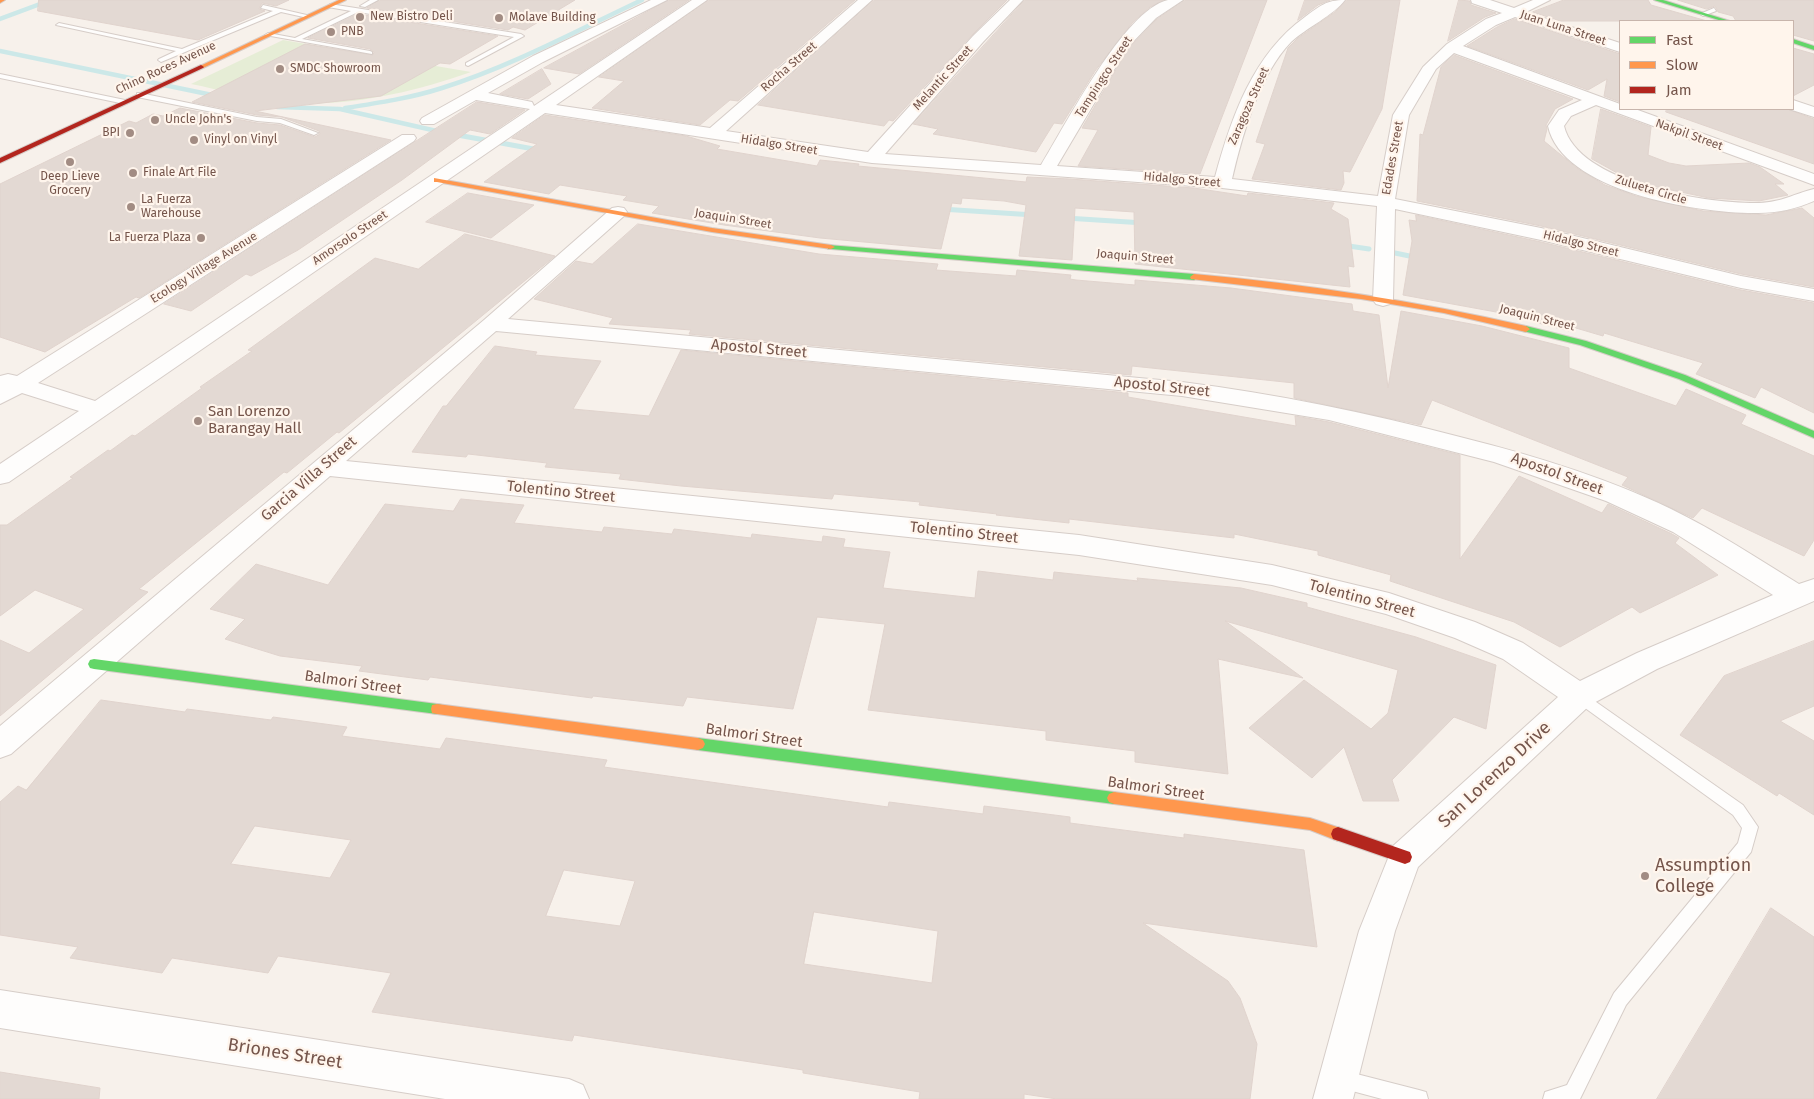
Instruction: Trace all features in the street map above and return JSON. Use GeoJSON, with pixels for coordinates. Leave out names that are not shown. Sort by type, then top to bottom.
{"type":"FeatureCollection","features":[{"type":"Feature","properties":{"kind":"street","name":"Chino Roces Avenue"},"geometry":{"type":"LineString","coordinates":[[0,161],[343,0]]}},
{"type":"Feature","properties":{"kind":"street"},"geometry":{"type":"LineString","coordinates":[[428,121],[579,38],[661,0]]}},
{"type":"Feature","properties":{"kind":"street","name":"Amorsolo Street"},"geometry":{"type":"LineString","coordinates":[[0,476],[493,142],[535,107],[700,0]]}},
{"type":"Feature","properties":{"kind":"street","name":"Rocha Street"},"geometry":{"type":"LineString","coordinates":[[712,134],[866,0]]}},
{"type":"Feature","properties":{"kind":"street","name":"Melantic Street"},"geometry":{"type":"LineString","coordinates":[[872,158],[978,38],[1017,0]]}},
{"type":"Feature","properties":{"kind":"street","name":"Tampingco Street"},"geometry":{"type":"LineString","coordinates":[[1047,169],[1121,46],[1151,15],[1177,0]]}},
{"type":"Feature","properties":{"kind":"street","name":"Zaragoza Street"},"geometry":{"type":"LineString","coordinates":[[1222,183],[1231,148],[1272,55],[1294,32],[1339,0]]}},
{"type":"Feature","properties":{"kind":"street","name":"Juan Luna Street"},"geometry":{"type":"LineString","coordinates":[[1477,0],[1619,48]]}},
{"type":"Feature","properties":{"kind":"street","name":"Edades Street"},"geometry":{"type":"LineString","coordinates":[[1383,300],[1386,202],[1401,115],[1430,67],[1452,47],[1491,22],[1544,0]]}},
{"type":"Feature","properties":{"kind":"street"},"geometry":{"type":"LineString","coordinates":[[1657,0],[1708,12],[1725,20]]}},
{"type":"Feature","properties":{"kind":"street"},"geometry":{"type":"LineString","coordinates":[[1794,41],[1814,48]]}},
{"type":"Feature","properties":{"kind":"street","name":"Nakpil Street"},"geometry":{"type":"LineString","coordinates":[[1452,47],[1619,109]]}},
{"type":"Feature","properties":{"kind":"street","name":"Hidalgo Street"},"geometry":{"type":"LineString","coordinates":[[473,95],[535,107],[872,158],[1222,183],[1386,202],[1541,234],[1741,282],[1814,295]]}},
{"type":"Feature","properties":{"kind":"street","name":"Zulueta Circle"},"geometry":{"type":"LineString","coordinates":[[1594,100],[1565,113],[1556,126],[1560,142],[1577,159],[1607,176],[1650,192],[1692,203],[1737,208],[1777,208],[1806,200],[1814,194]]}},
{"type":"Feature","properties":{"kind":"street"},"geometry":{"type":"LineString","coordinates":[[1794,105],[1814,112]]}},
{"type":"Feature","properties":{"kind":"street","name":"Nakpil Street"},"geometry":{"type":"LineString","coordinates":[[1622,110],[1814,180]]}},
{"type":"Feature","properties":{"kind":"street","name":"Ecology Village Avenue"},"geometry":{"type":"LineString","coordinates":[[0,397],[10,382],[408,138]]}},
{"type":"Feature","properties":{"kind":"street","name":"Joaquin Street"},"geometry":{"type":"LineString","coordinates":[[437,180],[712,230],[819,246],[1231,280],[1383,300],[1482,318],[1583,344],[1682,377],[1814,435]]}},
{"type":"Feature","properties":{"kind":"street","name":"Garcia Villa Street"},"geometry":{"type":"LineString","coordinates":[[0,745],[491,324],[618,212]]}},
{"type":"Feature","properties":{"kind":"street","name":"Apostol Street"},"geometry":{"type":"LineString","coordinates":[[491,324],[1182,389],[1234,395],[1338,414],[1482,449],[1524,462],[1643,506],[1805,592]]}},
{"type":"Feature","properties":{"kind":"street"},"geometry":{"type":"LineString","coordinates":[[10,382],[97,409]]}},
{"type":"Feature","properties":{"kind":"street","name":"Tolentino Street"},"geometry":{"type":"LineString","coordinates":[[322,468],[1078,545],[1272,576],[1389,604],[1465,630],[1514,651],[1579,696]]}},
{"type":"Feature","properties":{"kind":"street","name":"San Lorenzo Drive"},"geometry":{"type":"LineString","coordinates":[[1336,1088],[1377,932],[1406,857],[1579,696],[1647,661],[1805,592]]}},
{"type":"Feature","properties":{"kind":"street","name":"Balmori Street"},"geometry":{"type":"LineString","coordinates":[[94,664],[1310,824],[1406,857]]}},
{"type":"Feature","properties":{"kind":"street","name":"Briones Street"},"geometry":{"type":"LineString","coordinates":[[0,1008],[569,1099]]}},
{"type":"Feature","properties":{"kind":"lane"},"geometry":{"type":"LineString","coordinates":[[295,40],[376,0]]}},
{"type":"Feature","properties":{"kind":"lane"},"geometry":{"type":"LineString","coordinates":[[330,6],[360,8],[521,36],[468,64]]}},
{"type":"Feature","properties":{"kind":"lane"},"geometry":{"type":"LineString","coordinates":[[263,7],[308,16]]}},
{"type":"Feature","properties":{"kind":"lane"},"geometry":{"type":"LineString","coordinates":[[161,60],[281,10]]}},
{"type":"Feature","properties":{"kind":"lane"},"geometry":{"type":"LineString","coordinates":[[59,25],[183,51]]}},
{"type":"Feature","properties":{"kind":"lane"},"geometry":{"type":"LineString","coordinates":[[268,35],[370,53]]}},
{"type":"Feature","properties":{"kind":"lane"},"geometry":{"type":"LineString","coordinates":[[0,76],[125,102]]}},
{"type":"Feature","properties":{"kind":"lane"},"geometry":{"type":"LineString","coordinates":[[140,95],[257,119],[281,121],[314,133]]}},
{"type":"Feature","properties":{"kind":"lane"},"geometry":{"type":"LineString","coordinates":[[1552,1099],[1573,1093],[1620,999],[1745,847],[1750,827],[1738,810],[1663,754],[1579,696]]}},
{"type":"Feature","properties":{"kind":"lane"},"geometry":{"type":"LineString","coordinates":[[1336,1088],[1418,1099]]}},
{"type":"Feature","properties":{"kind":"green space"},"geometry":{"type":"Polygon","coordinates":[[[283,40],[471,72],[402,92],[354,101],[330,103],[271,101],[191,84],[283,40]]]}},
{"type":"Feature","properties":{"kind":"building"},"geometry":{"type":"Polygon","coordinates":[[[39,0],[289,0],[276,6],[262,3],[259,9],[265,11],[198,40],[38,11],[39,0]]]}},
{"type":"Feature","properties":{"kind":"building","name":"Molave Building"},"geometry":{"type":"Polygon","coordinates":[[[380,0],[575,0],[525,30],[513,27],[508,30],[367,8],[380,0]]]}},
{"type":"Feature","properties":{"kind":"building"},"geometry":{"type":"Polygon","coordinates":[[[669,0],[689,0],[579,74],[544,68],[669,0]]]}},
{"type":"Feature","properties":{"kind":"building"},"geometry":{"type":"Polygon","coordinates":[[[709,0],[855,0],[738,101],[730,100],[700,125],[592,108],[624,81],[599,77],[709,0]]]}},
{"type":"Feature","properties":{"kind":"building"},"geometry":{"type":"Polygon","coordinates":[[[874,0],[1007,0],[893,121],[889,120],[884,126],[758,105],[874,0]]]}},
{"type":"Feature","properties":{"kind":"building"},"geometry":{"type":"Polygon","coordinates":[[[1025,0],[1164,0],[1150,7],[1132,23],[1095,71],[1062,124],[1054,123],[1036,152],[933,134],[938,129],[913,124],[1025,0]]]}},
{"type":"Feature","properties":{"kind":"building"},"geometry":{"type":"Polygon","coordinates":[[[1185,0],[1267,0],[1200,174],[1078,166],[1098,130],[1082,128],[1128,49],[1157,19],[1185,0]]]}},
{"type":"Feature","properties":{"kind":"building"},"geometry":{"type":"Polygon","coordinates":[[[1305,0],[1330,0],[1318,5],[1298,20],[1305,0]]]}},
{"type":"Feature","properties":{"kind":"building"},"geometry":{"type":"Polygon","coordinates":[[[1347,0],[1400,0],[1382,109],[1350,172],[1343,171],[1344,183],[1341,190],[1252,179],[1265,144],[1256,142],[1288,48],[1298,38],[1335,12],[1347,0]]]}},
{"type":"Feature","properties":{"kind":"building"},"geometry":{"type":"Polygon","coordinates":[[[1459,0],[1470,1],[1471,5],[1496,13],[1485,17],[1448,41],[1459,0]]]}},
{"type":"Feature","properties":{"kind":"building"},"geometry":{"type":"Polygon","coordinates":[[[1564,0],[1648,0],[1651,5],[1704,20],[1560,21],[1533,12],[1564,0]]]}},
{"type":"Feature","properties":{"kind":"building"},"geometry":{"type":"Polygon","coordinates":[[[1678,0],[1814,0],[1814,41],[1794,35],[1794,20],[1735,20],[1733,16],[1718,12],[1715,6],[1707,9],[1678,0]]]}},
{"type":"Feature","properties":{"kind":"building"},"geometry":{"type":"Polygon","coordinates":[[[358,14],[498,36],[450,64],[440,63],[381,96],[255,111],[391,140],[139,298],[136,297],[45,352],[0,337],[0,184],[129,121],[136,123],[153,114],[163,116],[180,108],[257,123],[280,125],[315,137],[320,134],[319,131],[282,117],[257,115],[192,102],[305,44],[373,55],[374,52],[370,49],[308,38],[358,14]]]}},
{"type":"Feature","properties":{"kind":"building"},"geometry":{"type":"Polygon","coordinates":[[[1515,19],[1619,54],[1619,102],[1604,96],[1607,79],[1588,90],[1467,46],[1497,27],[1515,19]]]}},
{"type":"Feature","properties":{"kind":"building"},"geometry":{"type":"Polygon","coordinates":[[[1794,48],[1814,54],[1814,85],[1794,95],[1794,48]]]}},
{"type":"Feature","properties":{"kind":"building"},"geometry":{"type":"Polygon","coordinates":[[[1454,55],[1573,99],[1555,109],[1546,125],[1544,141],[1578,169],[1605,185],[1636,196],[1703,211],[1766,215],[1802,208],[1814,218],[1814,287],[1741,274],[1541,226],[1417,201],[1420,134],[1423,135],[1441,67],[1454,55]]]}},
{"type":"Feature","properties":{"kind":"building"},"geometry":{"type":"Polygon","coordinates":[[[542,69],[551,84],[528,99],[500,94],[542,69]]]}},
{"type":"Feature","properties":{"kind":"building"},"geometry":{"type":"Polygon","coordinates":[[[477,102],[525,110],[490,134],[470,130],[402,180],[298,250],[251,276],[246,274],[191,311],[164,304],[477,102]]]}},
{"type":"Feature","properties":{"kind":"building"},"geometry":{"type":"Polygon","coordinates":[[[1601,109],[1651,127],[1648,155],[1669,163],[1686,166],[1749,163],[1760,167],[1784,184],[1775,184],[1788,195],[1759,201],[1709,198],[1648,185],[1619,174],[1592,159],[1601,109]]]}},
{"type":"Feature","properties":{"kind":"building"},"geometry":{"type":"Polygon","coordinates":[[[1667,110],[1790,110],[1814,119],[1814,164],[1666,112],[1667,110]]]}},
{"type":"Feature","properties":{"kind":"building"},"geometry":{"type":"Polygon","coordinates":[[[545,115],[686,136],[720,146],[717,149],[817,166],[820,160],[859,164],[858,166],[1026,182],[1027,177],[1070,179],[1194,188],[1247,196],[1248,193],[1334,203],[1331,209],[1348,219],[1354,267],[1348,266],[1350,287],[1135,264],[1134,212],[1075,208],[1072,260],[1019,256],[1026,205],[1004,201],[962,198],[961,204],[952,203],[941,249],[820,238],[652,213],[659,206],[623,200],[627,196],[560,185],[549,194],[484,182],[537,144],[512,138],[545,115]]]}},
{"type":"Feature","properties":{"kind":"building"},"geometry":{"type":"Polygon","coordinates":[[[468,193],[534,205],[491,238],[426,222],[468,193]]]}},
{"type":"Feature","properties":{"kind":"building"},"geometry":{"type":"Polygon","coordinates":[[[1416,215],[1541,242],[1741,290],[1814,303],[1814,413],[1761,387],[1755,398],[1696,374],[1703,363],[1604,333],[1603,336],[1569,326],[1569,331],[1496,312],[1403,295],[1412,241],[1409,220],[1416,221],[1416,215]]]}},
{"type":"Feature","properties":{"kind":"building"},"geometry":{"type":"Polygon","coordinates":[[[638,224],[819,254],[938,264],[936,270],[1016,276],[1017,270],[1071,275],[1070,279],[1076,280],[1135,285],[1135,280],[1231,288],[1352,304],[1353,311],[1379,315],[1388,388],[1401,311],[1482,326],[1569,348],[1569,368],[1676,406],[1686,389],[1746,415],[1741,424],[1814,456],[1814,540],[1804,556],[1702,508],[1693,518],[1622,485],[1628,477],[1432,400],[1421,425],[1294,398],[1294,383],[1132,366],[1131,375],[689,334],[691,330],[609,324],[613,318],[534,299],[576,261],[592,264],[638,224]]]}},
{"type":"Feature","properties":{"kind":"building"},"geometry":{"type":"Polygon","coordinates":[[[465,234],[555,256],[339,433],[337,432],[287,473],[284,472],[139,589],[148,592],[0,716],[0,640],[29,653],[84,609],[35,590],[0,616],[0,525],[7,525],[73,478],[70,477],[108,450],[110,451],[132,435],[135,436],[252,351],[248,350],[375,258],[418,269],[465,234]]]}},
{"type":"Feature","properties":{"kind":"building"},"geometry":{"type":"Polygon","coordinates":[[[495,346],[537,352],[535,355],[601,361],[573,409],[649,416],[681,350],[1128,393],[1128,397],[1296,426],[1295,416],[1329,422],[1460,455],[1460,559],[1519,476],[1602,513],[1608,504],[1672,534],[1679,538],[1675,543],[1718,575],[1640,613],[1632,607],[1560,647],[1514,622],[1390,581],[1391,575],[1318,555],[1318,551],[1234,534],[1234,538],[1069,519],[1069,523],[919,505],[920,502],[834,494],[832,499],[681,486],[619,479],[621,474],[545,467],[547,463],[468,454],[466,457],[412,452],[443,406],[446,406],[495,346]]]}},
{"type":"Feature","properties":{"kind":"building"},"geometry":{"type":"Polygon","coordinates":[[[461,499],[524,505],[514,523],[602,532],[604,527],[672,534],[674,529],[751,538],[752,534],[822,542],[823,536],[845,539],[843,547],[890,552],[883,588],[975,598],[978,571],[1053,580],[1054,572],[1138,581],[1137,578],[1241,588],[1307,603],[1307,607],[1416,637],[1496,665],[1486,729],[1454,717],[1392,780],[1399,801],[1363,801],[1344,747],[1312,778],[1249,728],[1304,680],[1371,729],[1388,713],[1398,670],[1225,621],[1303,678],[1218,659],[1228,774],[1135,762],[1135,751],[1046,740],[1046,731],[868,710],[885,624],[817,617],[793,709],[687,697],[683,706],[593,696],[592,698],[430,677],[428,680],[359,671],[362,666],[280,656],[225,639],[245,619],[210,609],[256,564],[328,585],[385,504],[453,511],[461,499]]]}},
{"type":"Feature","properties":{"kind":"building"},"geometry":{"type":"Polygon","coordinates":[[[1814,641],[1814,706],[1780,721],[1814,741],[1814,815],[1779,793],[1777,796],[1680,735],[1724,676],[1814,641]]]}},
{"type":"Feature","properties":{"kind":"building"},"geometry":{"type":"Polygon","coordinates":[[[101,700],[185,712],[187,709],[271,720],[273,717],[347,727],[342,736],[440,749],[446,738],[607,760],[604,767],[888,807],[889,802],[983,814],[984,806],[1070,817],[1070,823],[1184,838],[1184,834],[1304,850],[1317,947],[1143,923],[1228,981],[1240,998],[1257,1044],[1250,1099],[1057,1099],[1024,1094],[1024,1099],[919,1099],[920,1092],[803,1073],[803,1070],[574,1035],[572,1041],[372,1012],[391,973],[278,956],[268,973],[172,958],[162,973],[70,958],[78,947],[0,935],[0,802],[18,786],[26,790],[101,700]],[[255,826],[231,864],[330,878],[351,840],[255,826]],[[564,870],[546,916],[620,926],[635,881],[564,870]],[[814,912],[804,964],[932,983],[938,931],[814,912]]]}},
{"type":"Feature","properties":{"kind":"building"},"geometry":{"type":"Polygon","coordinates":[[[1771,908],[1814,937],[1814,1099],[1657,1099],[1771,908]]]}},
{"type":"Feature","properties":{"kind":"building"},"geometry":{"type":"Polygon","coordinates":[[[0,1072],[100,1088],[99,1099],[0,1099],[0,1072]]]}},
{"type":"Feature","properties":{"kind":"waterway"},"geometry":{"type":"LineString","coordinates":[[0,19],[51,0]]}},
{"type":"Feature","properties":{"kind":"waterway"},"geometry":{"type":"LineString","coordinates":[[345,108],[418,95],[468,79],[544,47],[642,0]]}},
{"type":"Feature","properties":{"kind":"waterway"},"geometry":{"type":"LineString","coordinates":[[0,51],[217,96]]}},
{"type":"Feature","properties":{"kind":"waterway"},"geometry":{"type":"LineString","coordinates":[[277,107],[340,109],[441,132]]}},
{"type":"Feature","properties":{"kind":"waterway"},"geometry":{"type":"LineString","coordinates":[[452,134],[539,150]]}},
{"type":"Feature","properties":{"kind":"waterway"},"geometry":{"type":"LineString","coordinates":[[941,209],[1034,215]]}},
{"type":"Feature","properties":{"kind":"waterway"},"geometry":{"type":"LineString","coordinates":[[1066,218],[1144,223]]}},
{"type":"Feature","properties":{"kind":"waterway"},"geometry":{"type":"LineString","coordinates":[[1342,245],[1369,249]]}},
{"type":"Feature","properties":{"kind":"waterway"},"geometry":{"type":"LineString","coordinates":[[1395,253],[1419,258]]}},
{"type":"Feature","properties":{"kind":"traffic: fast"},"geometry":{"type":"LineString","coordinates":[[1657,0],[1724,20]]}},
{"type":"Feature","properties":{"kind":"traffic: fast"},"geometry":{"type":"LineString","coordinates":[[1794,41],[1814,48]]}},
{"type":"Feature","properties":{"kind":"traffic: fast"},"geometry":{"type":"LineString","coordinates":[[831,247],[1194,277]]}},
{"type":"Feature","properties":{"kind":"traffic: fast"},"geometry":{"type":"LineString","coordinates":[[1526,329],[1583,343],[1682,377],[1814,435]]}},
{"type":"Feature","properties":{"kind":"traffic: fast"},"geometry":{"type":"LineString","coordinates":[[94,664],[437,709]]}},
{"type":"Feature","properties":{"kind":"traffic: fast"},"geometry":{"type":"LineString","coordinates":[[698,744],[1114,798]]}},
{"type":"Feature","properties":{"kind":"traffic: slow"},"geometry":{"type":"LineString","coordinates":[[201,67],[343,0]]}},
{"type":"Feature","properties":{"kind":"traffic: slow"},"geometry":{"type":"LineString","coordinates":[[437,180],[712,230],[831,247]]}},
{"type":"Feature","properties":{"kind":"traffic: slow"},"geometry":{"type":"LineString","coordinates":[[1194,277],[1278,285],[1361,296],[1485,319],[1526,329]]}},
{"type":"Feature","properties":{"kind":"traffic: slow"},"geometry":{"type":"LineString","coordinates":[[437,709],[698,744]]}},
{"type":"Feature","properties":{"kind":"traffic: slow"},"geometry":{"type":"LineString","coordinates":[[1114,798],[1310,824],[1338,834]]}},
{"type":"Feature","properties":{"kind":"traffic: jam"},"geometry":{"type":"LineString","coordinates":[[0,161],[201,67]]}},
{"type":"Feature","properties":{"kind":"traffic: jam"},"geometry":{"type":"LineString","coordinates":[[1338,834],[1405,857]]}},
{"type":"Feature","properties":{"kind":"place","name":"New Bistro Deli"},"geometry":{"type":"Point","coordinates":[360,17]}},
{"type":"Feature","properties":{"kind":"place","name":"Molave Building"},"geometry":{"type":"Point","coordinates":[499,18]}},
{"type":"Feature","properties":{"kind":"place","name":"PNB"},"geometry":{"type":"Point","coordinates":[331,32]}},
{"type":"Feature","properties":{"kind":"place","name":"SMDC Showroom"},"geometry":{"type":"Point","coordinates":[280,69]}},
{"type":"Feature","properties":{"kind":"place","name":"Uncle John's"},"geometry":{"type":"Point","coordinates":[155,120]}},
{"type":"Feature","properties":{"kind":"place","name":"BPI"},"geometry":{"type":"Point","coordinates":[130,133]}},
{"type":"Feature","properties":{"kind":"place","name":"Vinyl on Vinyl"},"geometry":{"type":"Point","coordinates":[194,140]}},
{"type":"Feature","properties":{"kind":"place","name":"Deep Lieve Grocery"},"geometry":{"type":"Point","coordinates":[70,162]}},
{"type":"Feature","properties":{"kind":"place","name":"Finale Art File"},"geometry":{"type":"Point","coordinates":[133,173]}},
{"type":"Feature","properties":{"kind":"place","name":"La Fuerza Warehouse"},"geometry":{"type":"Point","coordinates":[131,207]}},
{"type":"Feature","properties":{"kind":"place","name":"La Fuerza Plaza"},"geometry":{"type":"Point","coordinates":[201,238]}},
{"type":"Feature","properties":{"kind":"place","name":"San Lorenzo Barangay Hall"},"geometry":{"type":"Point","coordinates":[198,421]}},
{"type":"Feature","properties":{"kind":"place","name":"Assumption College"},"geometry":{"type":"Point","coordinates":[1645,876]}}]}
